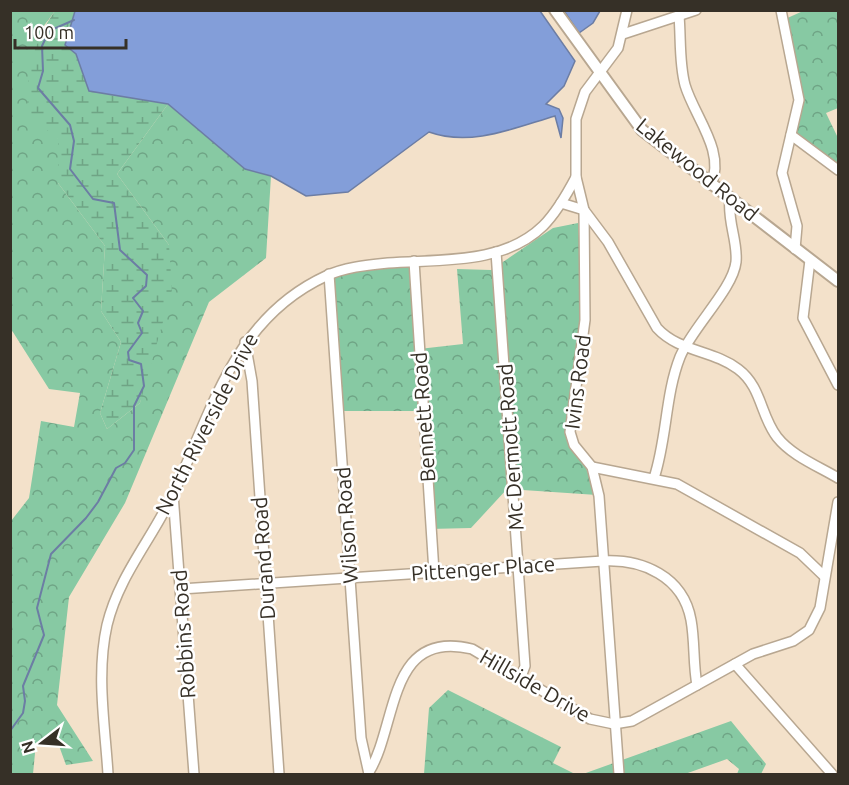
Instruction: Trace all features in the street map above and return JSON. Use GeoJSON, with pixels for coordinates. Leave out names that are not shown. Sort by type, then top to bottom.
{"type":"FeatureCollection","features":[{"type":"Feature","properties":{"kind":"street","name":"Lakewood Road"},"geometry":{"type":"LineString","coordinates":[[555,10],[642,130],[838,281]]}},
{"type":"Feature","properties":{"kind":"street"},"geometry":{"type":"LineString","coordinates":[[576,177],[578,109],[585,92],[618,48],[627,10]]}},
{"type":"Feature","properties":{"kind":"street"},"geometry":{"type":"LineString","coordinates":[[623,34],[696,10]]}},
{"type":"Feature","properties":{"kind":"street"},"geometry":{"type":"LineString","coordinates":[[781,10],[798,92],[798,105],[782,173],[798,226],[795,249]]}},
{"type":"Feature","properties":{"kind":"street"},"geometry":{"type":"LineString","coordinates":[[679,16],[685,84],[708,135],[716,166],[711,185]]}},
{"type":"Feature","properties":{"kind":"street"},"geometry":{"type":"LineString","coordinates":[[791,135],[838,170]]}},
{"type":"Feature","properties":{"kind":"street","name":"North Riverside Drive"},"geometry":{"type":"LineString","coordinates":[[108,774],[102,680],[107,627],[127,571],[173,494],[225,379],[245,342],[261,322],[285,300],[329,274],[358,267],[470,258],[496,252],[530,237],[544,225],[561,203],[576,177]]}},
{"type":"Feature","properties":{"kind":"street","name":"Ivins Road"},"geometry":{"type":"LineString","coordinates":[[576,177],[584,210],[584,339],[569,423],[574,445],[592,467],[598,496],[614,724],[620,774]]}},
{"type":"Feature","properties":{"kind":"street"},"geometry":{"type":"LineString","coordinates":[[654,478],[680,359],[685,347],[735,268],[735,250],[728,215],[730,199]]}},
{"type":"Feature","properties":{"kind":"street"},"geometry":{"type":"LineString","coordinates":[[561,203],[584,210],[608,242],[657,328],[671,342],[720,359],[741,371],[752,383],[772,428],[785,446],[838,478]]}},
{"type":"Feature","properties":{"kind":"street","name":"Mc Dermott Road"},"geometry":{"type":"LineString","coordinates":[[496,252],[525,666],[521,677]]}},
{"type":"Feature","properties":{"kind":"street"},"geometry":{"type":"LineString","coordinates":[[810,260],[803,318],[838,385]]}},
{"type":"Feature","properties":{"kind":"street","name":"Bennett Road"},"geometry":{"type":"LineString","coordinates":[[414,261],[434,572]]}},
{"type":"Feature","properties":{"kind":"street","name":"Wilson Road"},"geometry":{"type":"LineString","coordinates":[[329,274],[361,738],[369,773]]}},
{"type":"Feature","properties":{"kind":"street","name":"Durand Road"},"geometry":{"type":"LineString","coordinates":[[245,342],[252,381],[279,774]]}},
{"type":"Feature","properties":{"kind":"street"},"geometry":{"type":"LineString","coordinates":[[592,467],[654,478],[681,486],[810,561],[824,576]]}},
{"type":"Feature","properties":{"kind":"street","name":"Robbins Road"},"geometry":{"type":"LineString","coordinates":[[173,494],[194,774]]}},
{"type":"Feature","properties":{"kind":"street","name":"Hillside Drive"},"geometry":{"type":"LineString","coordinates":[[369,773],[383,742],[400,680],[407,669],[421,656],[447,646],[460,646],[476,651],[590,719],[614,724],[644,715],[735,664],[762,651],[793,641],[809,630],[820,608],[838,502]]}},
{"type":"Feature","properties":{"kind":"street","name":"Pittenger Place"},"geometry":{"type":"LineString","coordinates":[[181,589],[624,560],[645,565],[661,574],[678,592],[690,618],[697,685]]}},
{"type":"Feature","properties":{"kind":"street"},"geometry":{"type":"LineString","coordinates":[[735,664],[832,774]]}},
{"type":"Feature","properties":{"kind":"green space"},"geometry":{"type":"Polygon","coordinates":[[[11,11],[55,11],[40,31],[58,139],[58,183],[105,246],[101,311],[121,342],[100,413],[107,429],[140,403],[169,245],[117,174],[168,104],[245,169],[271,176],[266,258],[209,302],[125,503],[69,597],[57,705],[93,761],[66,765],[58,743],[36,743],[33,774],[11,774],[11,521],[29,498],[41,421],[74,427],[80,393],[49,389],[11,329],[11,11]]]}},
{"type":"Feature","properties":{"kind":"green space"},"geometry":{"type":"Polygon","coordinates":[[[55,11],[75,11],[65,45],[76,54],[89,91],[168,104],[117,174],[169,245],[172,290],[140,403],[107,429],[100,413],[121,342],[101,311],[105,246],[58,183],[58,139],[28,114],[29,73],[32,60],[41,35],[55,11]]]}},
{"type":"Feature","properties":{"kind":"green space"},"geometry":{"type":"Polygon","coordinates":[[[803,11],[838,11],[838,108],[826,113],[838,138],[838,170],[791,135],[799,93],[783,20],[803,11]]]}},
{"type":"Feature","properties":{"kind":"green space"},"geometry":{"type":"Polygon","coordinates":[[[578,223],[585,335],[567,422],[597,495],[507,489],[471,528],[429,529],[419,411],[341,411],[330,273],[412,261],[419,349],[463,344],[457,269],[491,270],[553,228],[578,223]]]}},
{"type":"Feature","properties":{"kind":"green space"},"geometry":{"type":"Polygon","coordinates":[[[448,690],[561,747],[553,763],[575,774],[424,774],[429,708],[448,690]]]}},
{"type":"Feature","properties":{"kind":"green space"},"geometry":{"type":"Polygon","coordinates":[[[731,721],[766,764],[761,774],[737,774],[739,769],[727,759],[685,774],[583,774],[731,721]]]}},
{"type":"Feature","properties":{"kind":"water"},"geometry":{"type":"Polygon","coordinates":[[[75,11],[540,11],[575,61],[564,86],[546,104],[559,109],[563,118],[561,138],[555,116],[477,137],[461,138],[429,132],[348,192],[306,196],[271,176],[245,169],[168,104],[89,91],[76,54],[65,45],[75,11]]]}},
{"type":"Feature","properties":{"kind":"water"},"geometry":{"type":"Polygon","coordinates":[[[564,11],[600,11],[593,23],[579,33],[564,11]]]}},
{"type":"Feature","properties":{"kind":"waterway"},"geometry":{"type":"LineString","coordinates":[[10,731],[23,713],[25,701],[23,686],[44,635],[37,608],[51,554],[86,518],[98,502],[116,468],[125,463],[134,450],[134,406],[144,386],[141,364],[129,360],[128,352],[142,333],[138,323],[143,311],[133,298],[146,286],[147,275],[120,250],[114,203],[93,199],[70,169],[74,141],[70,125],[38,88],[43,71],[42,46],[49,31],[74,20]]}}]}
